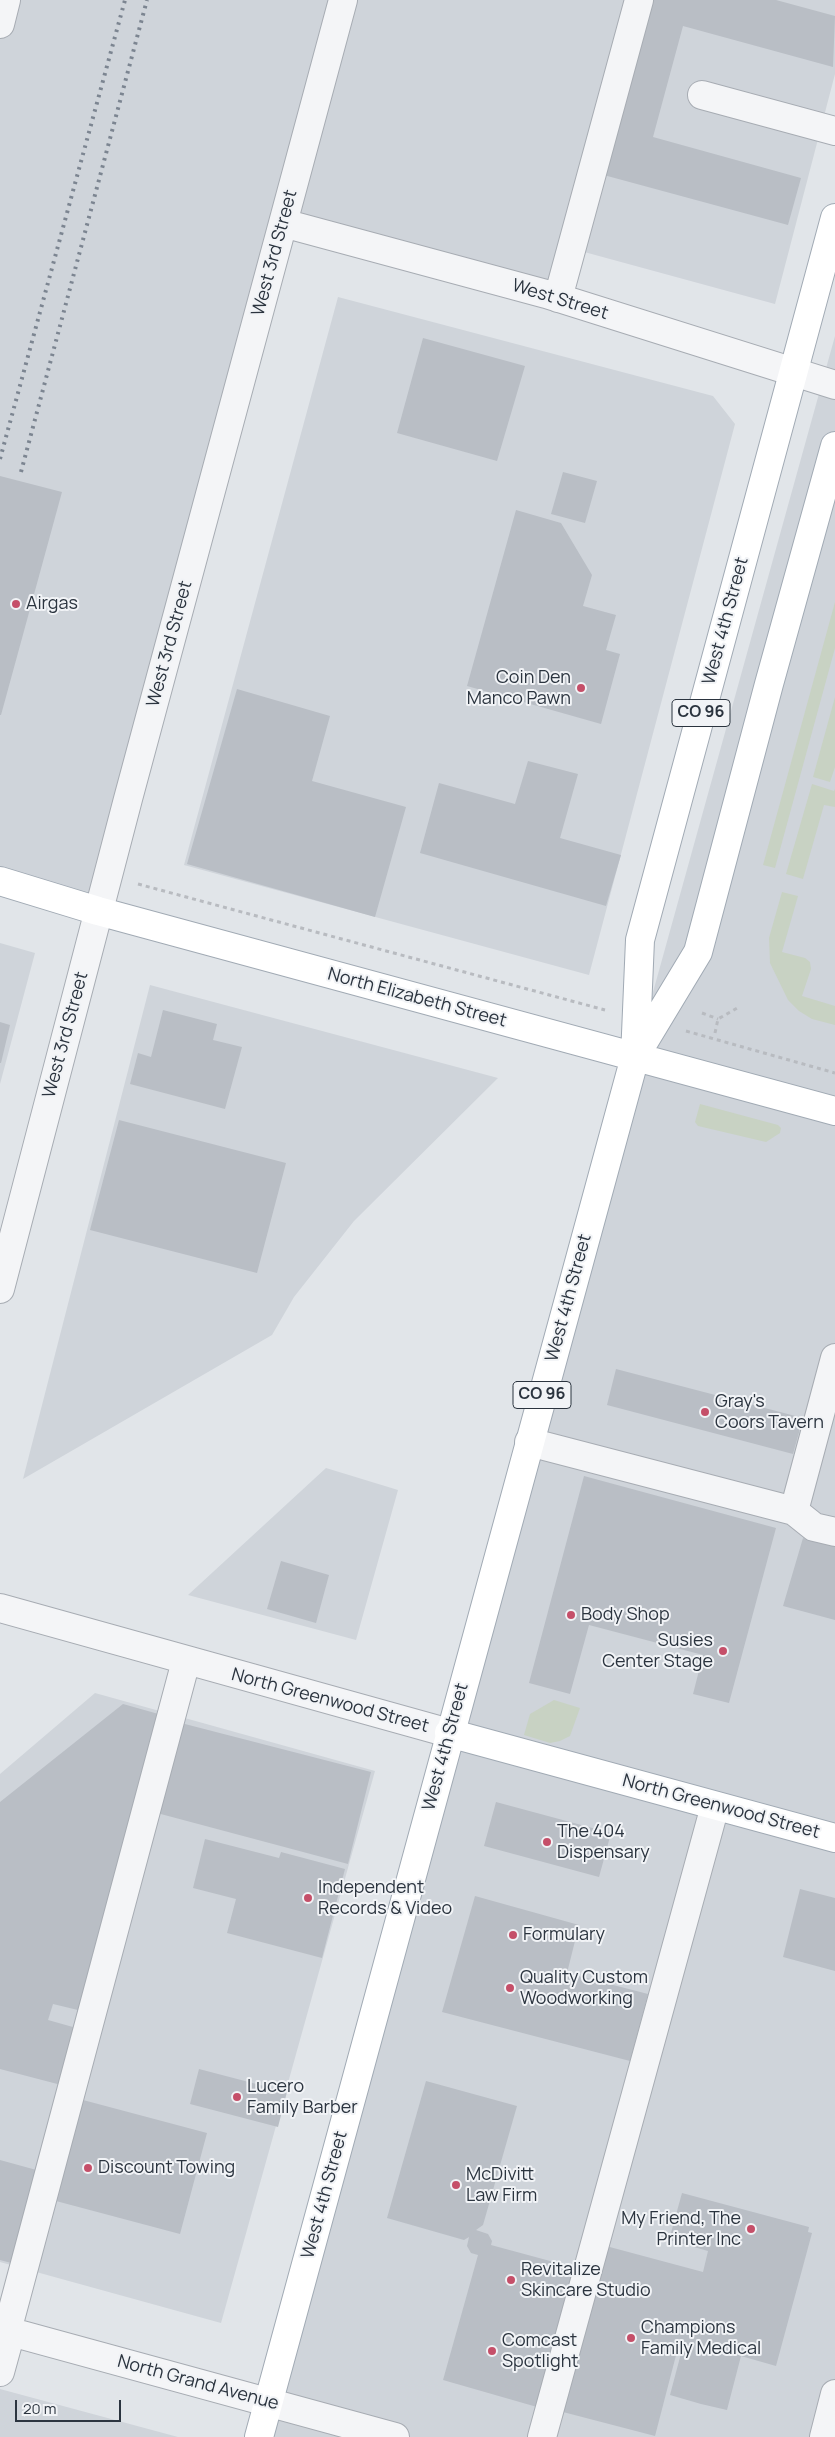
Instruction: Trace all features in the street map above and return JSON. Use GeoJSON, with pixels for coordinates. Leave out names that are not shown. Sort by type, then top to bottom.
{"type":"FeatureCollection","features":[{"type":"Feature","properties":{"kind":"main road","name":"West 4th Street"},"geometry":{"type":"LineString","coordinates":[[646,1021],[640,940],[835,218]]}},
{"type":"Feature","properties":{"kind":"main road","name":"West 4th Street"},"geometry":{"type":"LineString","coordinates":[[259,2437],[449,1733],[635,1057],[646,1021],[698,952],[766,694],[835,446]]}},
{"type":"Feature","properties":{"kind":"main road","name":"North Elizabeth Street"},"geometry":{"type":"LineString","coordinates":[[0,881],[98,911],[835,1111]]}},
{"type":"Feature","properties":{"kind":"main road","name":"North Greenwood Street"},"geometry":{"type":"LineString","coordinates":[[449,1733],[835,1838]]}},
{"type":"Feature","properties":{"kind":"street"},"geometry":{"type":"LineString","coordinates":[[0,24],[6,0]]}},
{"type":"Feature","properties":{"kind":"street","name":"West 3rd Street"},"geometry":{"type":"LineString","coordinates":[[0,1288],[8,1229],[108,876],[343,0]]}},
{"type":"Feature","properties":{"kind":"street"},"geometry":{"type":"LineString","coordinates":[[558,298],[639,0]]}},
{"type":"Feature","properties":{"kind":"street"},"geometry":{"type":"LineString","coordinates":[[702,95],[835,131]]}},
{"type":"Feature","properties":{"kind":"street","name":"West Street"},"geometry":{"type":"LineString","coordinates":[[283,223],[558,298],[835,385]]}},
{"type":"Feature","properties":{"kind":"street"},"geometry":{"type":"LineString","coordinates":[[794,1511],[835,1358]]}},
{"type":"Feature","properties":{"kind":"street"},"geometry":{"type":"LineString","coordinates":[[529,1442],[794,1511],[814,1527],[835,1532]]}},
{"type":"Feature","properties":{"kind":"street","name":"North Greenwood Street"},"geometry":{"type":"LineString","coordinates":[[0,1608],[449,1733]]}},
{"type":"Feature","properties":{"kind":"street"},"geometry":{"type":"LineString","coordinates":[[0,2372],[6,2331],[186,1661]]}},
{"type":"Feature","properties":{"kind":"street"},"geometry":{"type":"LineString","coordinates":[[542,2437],[715,1806]]}},
{"type":"Feature","properties":{"kind":"street","name":"North Grand Avenue"},"geometry":{"type":"LineString","coordinates":[[6,2331],[395,2437]]}},
{"type":"Feature","properties":{"kind":"street"},"geometry":{"type":"LineString","coordinates":[[824,2437],[835,2394]]}},
{"type":"Feature","properties":{"kind":"path"},"geometry":{"type":"LineString","coordinates":[[108,876],[835,1073]]}},
{"type":"Feature","properties":{"kind":"path"},"geometry":{"type":"LineString","coordinates":[[715,1033],[718,1019],[738,1007]]}},
{"type":"Feature","properties":{"kind":"path"},"geometry":{"type":"LineString","coordinates":[[702,1013],[718,1019]]}},
{"type":"Feature","properties":{"kind":"shaded area"},"geometry":{"type":"Polygon","coordinates":[[[0,0],[624,0],[546,294],[283,223],[98,911],[0,881],[0,0]]]}},
{"type":"Feature","properties":{"kind":"shaded area"},"geometry":{"type":"Polygon","coordinates":[[[645,0],[835,0],[835,74],[775,304],[577,250],[645,0]]]}},
{"type":"Feature","properties":{"kind":"shaded area"},"geometry":{"type":"Polygon","coordinates":[[[338,297],[713,396],[735,424],[589,975],[184,865],[338,297]]]}},
{"type":"Feature","properties":{"kind":"shaded area"},"geometry":{"type":"Polygon","coordinates":[[[835,336],[835,2437],[259,2437],[635,1057],[835,336]]]}},
{"type":"Feature","properties":{"kind":"shaded area"},"geometry":{"type":"Polygon","coordinates":[[[0,943],[35,953],[0,1084],[0,943]]]}},
{"type":"Feature","properties":{"kind":"shaded area"},"geometry":{"type":"Polygon","coordinates":[[[150,985],[498,1078],[354,1221],[294,1297],[272,1335],[23,1479],[150,985]]]}},
{"type":"Feature","properties":{"kind":"shaded area"},"geometry":{"type":"Polygon","coordinates":[[[326,1468],[398,1490],[356,1640],[188,1595],[326,1468]]]}},
{"type":"Feature","properties":{"kind":"shaded area"},"geometry":{"type":"Polygon","coordinates":[[[95,1693],[375,1771],[221,2323],[0,2262],[0,1774],[95,1693]]]}},
{"type":"Feature","properties":{"kind":"shaded area"},"geometry":{"type":"Polygon","coordinates":[[[0,2389],[178,2437],[0,2437],[0,2389]]]}},
{"type":"Feature","properties":{"kind":"green space"},"geometry":{"type":"Polygon","coordinates":[[[835,602],[835,648],[775,868],[763,865],[835,602]]]}},
{"type":"Feature","properties":{"kind":"green space"},"geometry":{"type":"Polygon","coordinates":[[[835,697],[835,767],[830,782],[813,777],[835,697]]]}},
{"type":"Feature","properties":{"kind":"green space"},"geometry":{"type":"Polygon","coordinates":[[[812,784],[834,791],[835,789],[835,807],[824,805],[803,879],[786,874],[812,784]]]}},
{"type":"Feature","properties":{"kind":"green space"},"geometry":{"type":"Polygon","coordinates":[[[782,892],[798,896],[782,952],[805,958],[810,962],[811,969],[802,996],[835,1006],[835,1025],[812,1019],[799,1011],[788,1000],[770,963],[769,938],[782,892]]]}},
{"type":"Feature","properties":{"kind":"green space"},"geometry":{"type":"Polygon","coordinates":[[[700,1104],[778,1125],[781,1128],[780,1133],[766,1142],[698,1126],[695,1122],[700,1104]]]}},
{"type":"Feature","properties":{"kind":"green space"},"geometry":{"type":"Polygon","coordinates":[[[554,1700],[580,1708],[570,1736],[550,1743],[524,1735],[530,1714],[554,1700]]]}},
{"type":"Feature","properties":{"kind":"building"},"geometry":{"type":"Polygon","coordinates":[[[648,0],[776,0],[835,16],[833,67],[683,26],[653,137],[801,178],[788,225],[600,174],[648,0]]]}},
{"type":"Feature","properties":{"kind":"building"},"geometry":{"type":"Polygon","coordinates":[[[423,338],[525,366],[497,461],[397,433],[423,338]]]}},
{"type":"Feature","properties":{"kind":"building"},"geometry":{"type":"Polygon","coordinates":[[[563,472],[597,481],[585,523],[551,514],[563,472]]]}},
{"type":"Feature","properties":{"kind":"building","name":"Airgas"},"geometry":{"type":"Polygon","coordinates":[[[0,476],[62,492],[1,715],[0,715],[0,476]]]}},
{"type":"Feature","properties":{"kind":"building"},"geometry":{"type":"Polygon","coordinates":[[[516,510],[561,523],[592,575],[583,606],[616,615],[606,650],[620,654],[601,724],[467,686],[516,510]]]}},
{"type":"Feature","properties":{"kind":"building"},"geometry":{"type":"Polygon","coordinates":[[[237,689],[330,716],[312,781],[406,807],[375,917],[187,864],[237,689]]]}},
{"type":"Feature","properties":{"kind":"building"},"geometry":{"type":"Polygon","coordinates":[[[528,761],[578,774],[560,838],[621,855],[606,906],[420,853],[439,783],[515,804],[528,761]]]}},
{"type":"Feature","properties":{"kind":"building"},"geometry":{"type":"Polygon","coordinates":[[[163,1010],[217,1024],[213,1040],[242,1047],[225,1109],[130,1084],[138,1053],[151,1057],[163,1010]]]}},
{"type":"Feature","properties":{"kind":"building"},"geometry":{"type":"Polygon","coordinates":[[[0,1022],[10,1025],[1,1063],[0,1063],[0,1022]]]}},
{"type":"Feature","properties":{"kind":"building"},"geometry":{"type":"Polygon","coordinates":[[[119,1120],[286,1163],[257,1273],[90,1230],[119,1120]]]}},
{"type":"Feature","properties":{"kind":"building","name":"Gray's Coors Tavern"},"geometry":{"type":"Polygon","coordinates":[[[616,1369],[803,1418],[793,1454],[607,1405],[616,1369]]]}},
{"type":"Feature","properties":{"kind":"building"},"geometry":{"type":"Polygon","coordinates":[[[584,1476],[776,1528],[729,1703],[693,1694],[703,1655],[589,1625],[570,1694],[529,1683],[584,1476]]]}},
{"type":"Feature","properties":{"kind":"building"},"geometry":{"type":"Polygon","coordinates":[[[803,1538],[835,1546],[835,1620],[783,1606],[803,1538]]]}},
{"type":"Feature","properties":{"kind":"building"},"geometry":{"type":"Polygon","coordinates":[[[281,1561],[329,1575],[316,1623],[267,1609],[281,1561]]]}},
{"type":"Feature","properties":{"kind":"building"},"geometry":{"type":"Polygon","coordinates":[[[123,1704],[162,1715],[82,2011],[53,2004],[48,2020],[80,2029],[65,2086],[0,2069],[0,1802],[123,1704]]]}},
{"type":"Feature","properties":{"kind":"building"},"geometry":{"type":"Polygon","coordinates":[[[181,1723],[371,1772],[348,1864],[157,1813],[181,1723]]]}},
{"type":"Feature","properties":{"kind":"building","name":"The 404 Dispensary"},"geometry":{"type":"Polygon","coordinates":[[[496,1802],[611,1833],[599,1877],[484,1846],[496,1802]]]}},
{"type":"Feature","properties":{"kind":"building"},"geometry":{"type":"Polygon","coordinates":[[[205,1839],[279,1858],[281,1852],[345,1869],[322,1958],[227,1933],[236,1899],[193,1888],[205,1839]]]}},
{"type":"Feature","properties":{"kind":"building"},"geometry":{"type":"Polygon","coordinates":[[[800,1889],[835,1898],[835,1971],[783,1957],[800,1889]]]}},
{"type":"Feature","properties":{"kind":"building"},"geometry":{"type":"Polygon","coordinates":[[[475,1896],[579,1925],[567,1973],[648,1994],[630,2061],[442,2012],[475,1896]]]}},
{"type":"Feature","properties":{"kind":"building"},"geometry":{"type":"Polygon","coordinates":[[[199,2069],[287,2092],[278,2127],[190,2104],[199,2069]]]}},
{"type":"Feature","properties":{"kind":"building"},"geometry":{"type":"Polygon","coordinates":[[[426,2081],[517,2106],[483,2225],[476,2230],[488,2234],[492,2241],[491,2245],[576,2268],[537,2407],[443,2380],[478,2255],[471,2253],[467,2246],[469,2237],[464,2240],[387,2218],[426,2081]]]}},
{"type":"Feature","properties":{"kind":"building"},"geometry":{"type":"Polygon","coordinates":[[[83,2100],[207,2133],[180,2234],[56,2201],[83,2100]]]}},
{"type":"Feature","properties":{"kind":"building"},"geometry":{"type":"Polygon","coordinates":[[[0,2160],[40,2171],[15,2264],[0,2260],[0,2160]]]}},
{"type":"Feature","properties":{"kind":"building"},"geometry":{"type":"Polygon","coordinates":[[[682,2193],[809,2227],[808,2232],[812,2233],[776,2366],[741,2356],[727,2410],[701,2404],[670,2395],[684,2342],[680,2340],[655,2436],[563,2412],[606,2246],[703,2272],[708,2251],[669,2240],[682,2193]]]}},
{"type":"Feature","properties":{"kind":"railway"},"geometry":{"type":"LineString","coordinates":[[0,459],[125,0]]}},
{"type":"Feature","properties":{"kind":"railway"},"geometry":{"type":"LineString","coordinates":[[21,472],[147,0]]}},
{"type":"Feature","properties":{"kind":"place","name":"Airgas"},"geometry":{"type":"Point","coordinates":[16,604]}},
{"type":"Feature","properties":{"kind":"place","name":"Coin Den Manco Pawn"},"geometry":{"type":"Point","coordinates":[581,688]}},
{"type":"Feature","properties":{"kind":"place","name":"Gray's Coors Tavern"},"geometry":{"type":"Point","coordinates":[705,1412]}},
{"type":"Feature","properties":{"kind":"place","name":"Body Shop"},"geometry":{"type":"Point","coordinates":[571,1615]}},
{"type":"Feature","properties":{"kind":"place","name":"Susies Center Stage"},"geometry":{"type":"Point","coordinates":[723,1651]}},
{"type":"Feature","properties":{"kind":"place","name":"The 404 Dispensary"},"geometry":{"type":"Point","coordinates":[547,1842]}},
{"type":"Feature","properties":{"kind":"place","name":"Independent Records & Video"},"geometry":{"type":"Point","coordinates":[308,1898]}},
{"type":"Feature","properties":{"kind":"place","name":"Formulary"},"geometry":{"type":"Point","coordinates":[513,1935]}},
{"type":"Feature","properties":{"kind":"place","name":"Quality Custom Woodworking"},"geometry":{"type":"Point","coordinates":[510,1988]}},
{"type":"Feature","properties":{"kind":"place","name":"Lucero Family Barber"},"geometry":{"type":"Point","coordinates":[237,2097]}},
{"type":"Feature","properties":{"kind":"place","name":"Discount Towing"},"geometry":{"type":"Point","coordinates":[88,2168]}},
{"type":"Feature","properties":{"kind":"place","name":"McDivitt Law Firm"},"geometry":{"type":"Point","coordinates":[456,2185]}},
{"type":"Feature","properties":{"kind":"place","name":"My Friend, The Printer Inc"},"geometry":{"type":"Point","coordinates":[751,2229]}},
{"type":"Feature","properties":{"kind":"place","name":"Revitalize Skincare Studio"},"geometry":{"type":"Point","coordinates":[511,2280]}},
{"type":"Feature","properties":{"kind":"place","name":"Champions Family Medical"},"geometry":{"type":"Point","coordinates":[631,2338]}},
{"type":"Feature","properties":{"kind":"place","name":"Comcast Spotlight"},"geometry":{"type":"Point","coordinates":[492,2351]}}]}
